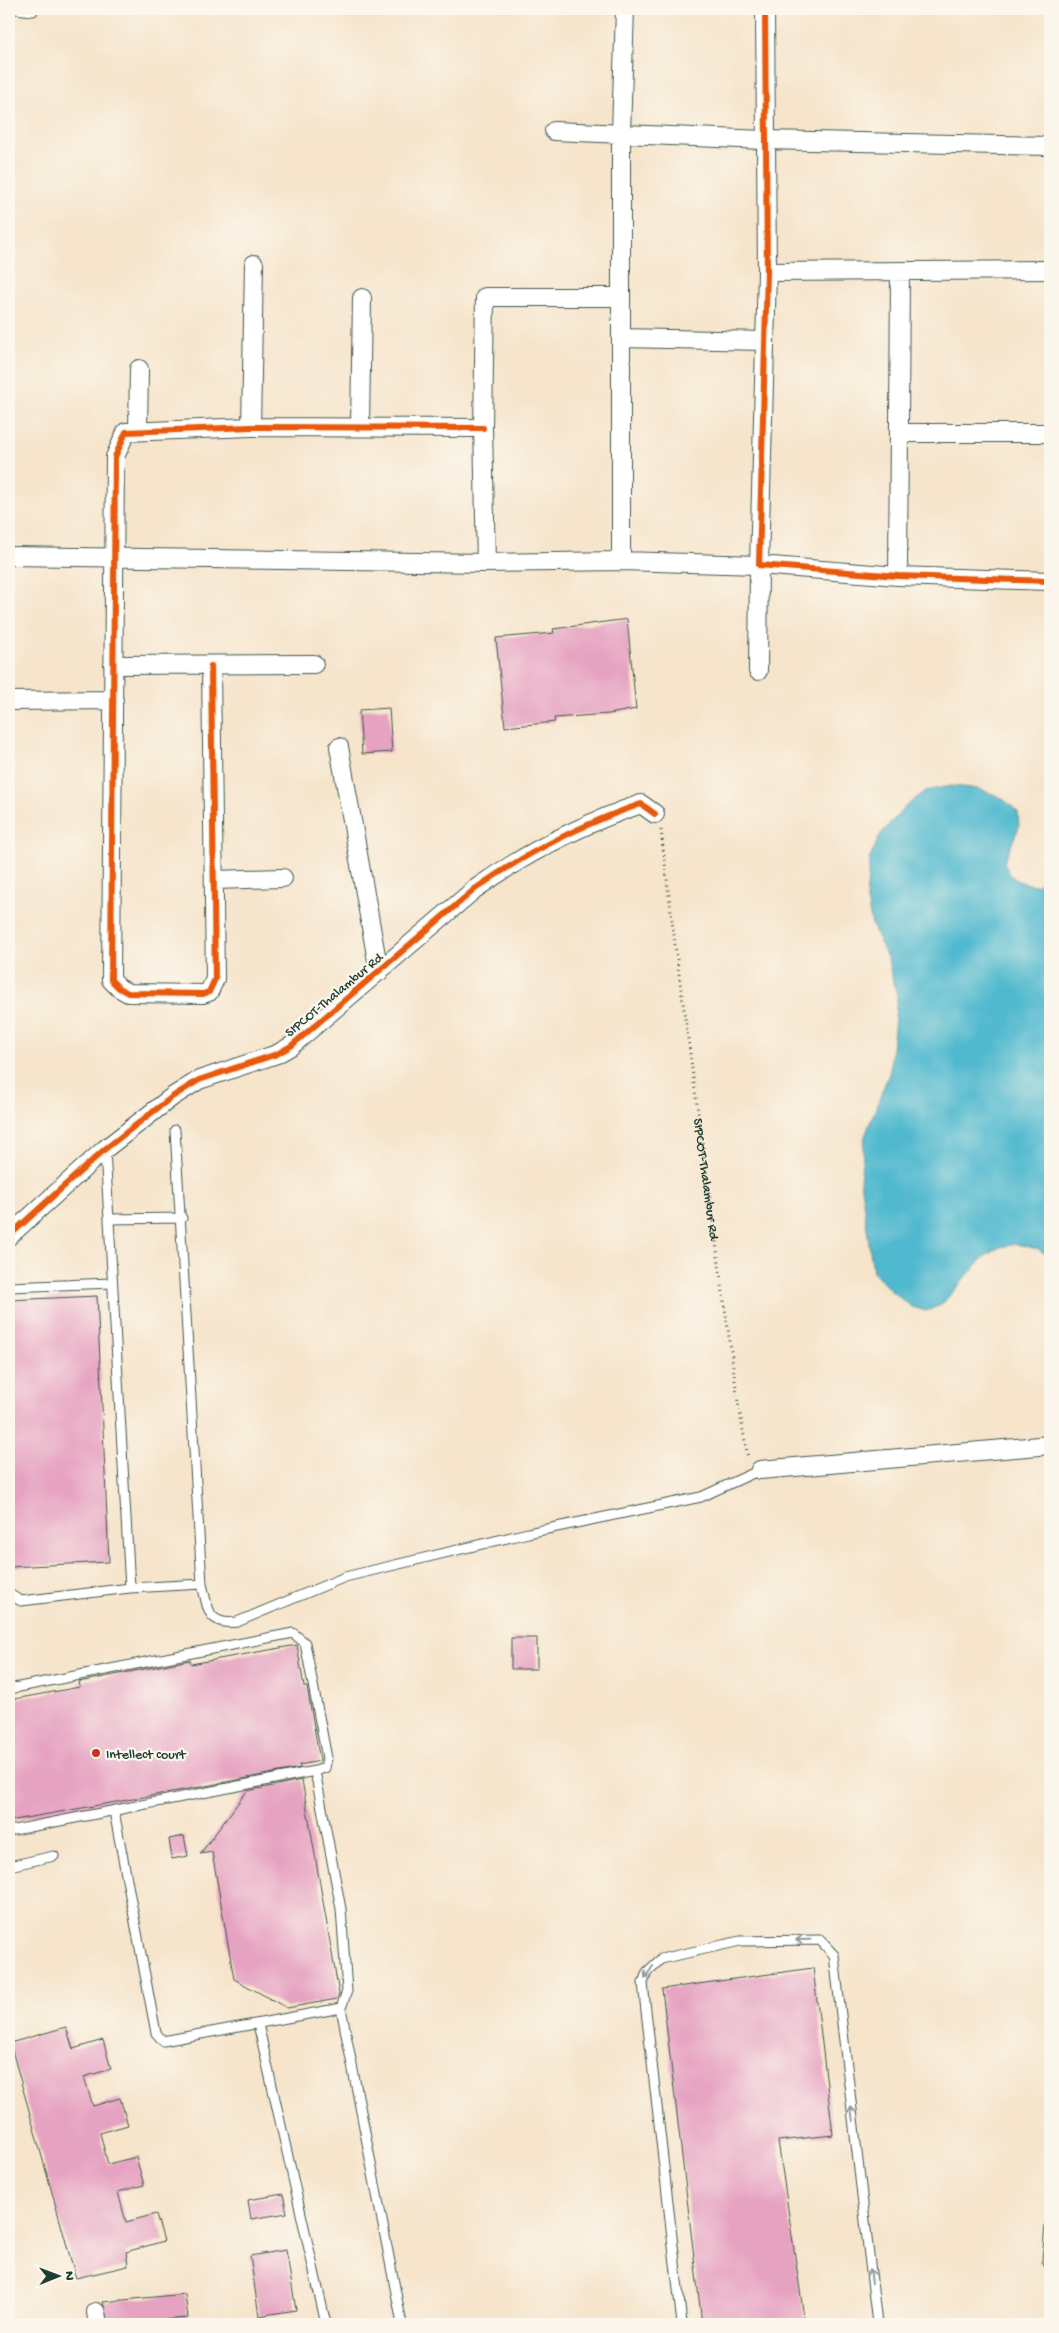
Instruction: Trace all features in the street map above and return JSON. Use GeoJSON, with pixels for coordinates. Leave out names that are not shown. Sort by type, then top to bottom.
{"type":"FeatureCollection","features":[{"type":"Feature","properties":{"kind":"street"},"geometry":{"type":"LineString","coordinates":[[621,561],[621,132],[625,9]]}},
{"type":"Feature","properties":{"kind":"street"},"geometry":{"type":"LineString","coordinates":[[758,671],[767,272],[764,140],[765,9]]}},
{"type":"Feature","properties":{"kind":"street"},"geometry":{"type":"LineString","coordinates":[[554,131],[621,132],[764,140],[1050,146]]}},
{"type":"Feature","properties":{"kind":"street"},"geometry":{"type":"LineString","coordinates":[[251,427],[254,264]]}},
{"type":"Feature","properties":{"kind":"street"},"geometry":{"type":"LineString","coordinates":[[767,272],[1050,270]]}},
{"type":"Feature","properties":{"kind":"street"},"geometry":{"type":"LineString","coordinates":[[898,576],[900,271]]}},
{"type":"Feature","properties":{"kind":"street"},"geometry":{"type":"LineString","coordinates":[[486,564],[483,428],[485,297],[621,297]]}},
{"type":"Feature","properties":{"kind":"street"},"geometry":{"type":"LineString","coordinates":[[360,428],[362,298]]}},
{"type":"Feature","properties":{"kind":"street"},"geometry":{"type":"LineString","coordinates":[[621,338],[765,341]]}},
{"type":"Feature","properties":{"kind":"street"},"geometry":{"type":"LineString","coordinates":[[138,430],[139,369]]}},
{"type":"Feature","properties":{"kind":"street"},"geometry":{"type":"LineString","coordinates":[[211,666],[215,979],[209,992],[190,995],[128,993],[111,980],[115,457],[126,432],[138,430],[251,427],[483,428]]}},
{"type":"Feature","properties":{"kind":"street"},"geometry":{"type":"LineString","coordinates":[[899,433],[1050,433]]}},
{"type":"Feature","properties":{"kind":"street"},"geometry":{"type":"LineString","coordinates":[[9,556],[486,564],[621,561],[760,565],[898,576],[1050,581]]}},
{"type":"Feature","properties":{"kind":"street"},"geometry":{"type":"LineString","coordinates":[[113,665],[314,664]]}},
{"type":"Feature","properties":{"kind":"street"},"geometry":{"type":"LineString","coordinates":[[9,701],[114,700]]}},
{"type":"Feature","properties":{"kind":"street"},"geometry":{"type":"LineString","coordinates":[[339,748],[379,972]]}},
{"type":"Feature","properties":{"kind":"street","name":"SIPCOT-Thalambur Rd"},"geometry":{"type":"LineString","coordinates":[[9,1236],[105,1149],[172,1097],[199,1080],[277,1054],[291,1046],[476,889],[506,868],[616,812],[640,804],[655,814]]}},
{"type":"Feature","properties":{"kind":"street"},"geometry":{"type":"LineString","coordinates":[[215,880],[283,878]]}},
{"type":"Feature","properties":{"kind":"street"},"geometry":{"type":"LineString","coordinates":[[760,1470],[1050,1445]]}},
{"type":"Feature","properties":{"kind":"lane"},"geometry":{"type":"LineString","coordinates":[[16,9],[33,12],[34,9]]}},
{"type":"Feature","properties":{"kind":"lane"},"geometry":{"type":"LineString","coordinates":[[174,1130],[182,1218],[202,1584],[209,1612],[216,1621],[222,1624],[237,1622],[345,1577],[528,1533],[701,1497],[760,1470]]}},
{"type":"Feature","properties":{"kind":"lane"},"geometry":{"type":"LineString","coordinates":[[105,1149],[130,1588]]}},
{"type":"Feature","properties":{"kind":"lane"},"geometry":{"type":"LineString","coordinates":[[109,1219],[182,1218]]}},
{"type":"Feature","properties":{"kind":"lane"},"geometry":{"type":"LineString","coordinates":[[9,1286],[112,1283]]}},
{"type":"Feature","properties":{"kind":"lane"},"geometry":{"type":"LineString","coordinates":[[9,1594],[21,1601],[130,1588],[202,1584]]}},
{"type":"Feature","properties":{"kind":"lane"},"geometry":{"type":"LineString","coordinates":[[9,1689],[293,1633],[305,1643],[327,1758],[325,1768],[315,1771],[9,1831]]}},
{"type":"Feature","properties":{"kind":"lane"},"geometry":{"type":"LineString","coordinates":[[315,1771],[341,1909],[347,1991],[341,2008],[402,2324]]}},
{"type":"Feature","properties":{"kind":"lane"},"geometry":{"type":"LineString","coordinates":[[114,1810],[156,2033],[163,2041],[341,2008]]}},
{"type":"Feature","properties":{"kind":"lane"},"geometry":{"type":"LineString","coordinates":[[9,1866],[54,1856]]}},
{"type":"Feature","properties":{"kind":"lane"},"geometry":{"type":"LineString","coordinates":[[682,2324],[643,1983],[647,1972],[661,1959],[740,1941],[820,1940],[834,1955],[877,2324]]}},
{"type":"Feature","properties":{"kind":"lane"},"geometry":{"type":"LineString","coordinates":[[258,2024],[326,2324]]}},
{"type":"Feature","properties":{"kind":"lane"},"geometry":{"type":"LineString","coordinates":[[1050,2225],[1048,2245],[1048,2262],[1050,2266]]}},
{"type":"Feature","properties":{"kind":"water"},"geometry":{"type":"Polygon","coordinates":[[[951,786],[988,792],[1003,799],[1018,812],[1019,827],[1004,862],[1012,876],[1024,883],[1036,885],[1050,874],[1050,1257],[1038,1249],[1016,1244],[1000,1247],[984,1257],[941,1305],[926,1311],[912,1307],[891,1291],[873,1272],[860,1180],[865,1136],[890,1071],[897,996],[888,960],[872,925],[866,896],[870,858],[880,835],[905,807],[925,791],[951,786]]]}},
{"type":"Feature","properties":{"kind":"building"},"geometry":{"type":"Polygon","coordinates":[[[627,619],[636,709],[609,714],[554,718],[555,722],[505,727],[496,638],[554,633],[553,629],[627,619]]]}},
{"type":"Feature","properties":{"kind":"building"},"geometry":{"type":"Polygon","coordinates":[[[389,708],[392,752],[362,754],[359,710],[389,708]]]}},
{"type":"Feature","properties":{"kind":"building"},"geometry":{"type":"Polygon","coordinates":[[[97,1296],[109,1562],[9,1567],[9,1300],[97,1296]]]}},
{"type":"Feature","properties":{"kind":"building"},"geometry":{"type":"Polygon","coordinates":[[[511,1638],[537,1638],[537,1669],[511,1669],[511,1638]]]}},
{"type":"Feature","properties":{"kind":"building"},"geometry":{"type":"Polygon","coordinates":[[[297,1645],[304,1687],[307,1687],[320,1761],[299,1765],[300,1768],[9,1821],[9,1700],[80,1687],[79,1682],[190,1660],[191,1664],[297,1645]]]}},
{"type":"Feature","properties":{"kind":"building"},"geometry":{"type":"Polygon","coordinates":[[[302,1780],[339,1994],[337,1999],[287,2008],[234,1979],[212,1852],[200,1854],[247,1791],[302,1780]]]}},
{"type":"Feature","properties":{"kind":"building"},"geometry":{"type":"Polygon","coordinates":[[[184,1836],[188,1856],[172,1859],[169,1839],[184,1836]]]}},
{"type":"Feature","properties":{"kind":"building"},"geometry":{"type":"Polygon","coordinates":[[[813,1968],[833,2135],[778,2141],[805,2324],[702,2324],[662,1989],[813,1968]]]}},
{"type":"Feature","properties":{"kind":"building"},"geometry":{"type":"Polygon","coordinates":[[[66,2027],[73,2049],[103,2040],[111,2069],[84,2077],[93,2106],[120,2098],[128,2125],[100,2133],[108,2164],[136,2157],[144,2185],[118,2192],[126,2222],[156,2214],[164,2241],[126,2252],[128,2266],[76,2278],[10,2043],[66,2027]]]}},
{"type":"Feature","properties":{"kind":"building"},"geometry":{"type":"Polygon","coordinates":[[[283,2194],[287,2213],[251,2219],[248,2200],[283,2194]]]}},
{"type":"Feature","properties":{"kind":"building"},"geometry":{"type":"Polygon","coordinates":[[[286,2250],[296,2310],[259,2316],[250,2256],[286,2250]]]}},
{"type":"Feature","properties":{"kind":"building"},"geometry":{"type":"Polygon","coordinates":[[[185,2294],[188,2318],[108,2324],[103,2302],[185,2294]]]}},
{"type":"Feature","properties":{"kind":"cycle path"},"geometry":{"type":"LineString","coordinates":[[765,9],[767,272],[759,565],[898,576],[1050,581]]}},
{"type":"Feature","properties":{"kind":"cycle path"},"geometry":{"type":"LineString","coordinates":[[211,666],[215,979],[209,992],[203,994],[128,993],[111,980],[115,457],[126,432],[251,427],[483,428]]}},
{"type":"Feature","properties":{"kind":"cycle path"},"geometry":{"type":"LineString","coordinates":[[9,1236],[105,1149],[172,1097],[199,1080],[277,1054],[291,1046],[475,889],[494,876],[576,830],[619,812],[641,804],[655,814]]}},
{"type":"Feature","properties":{"kind":"place","name":"Intellect court"},"geometry":{"type":"Point","coordinates":[96,1753]}}]}
